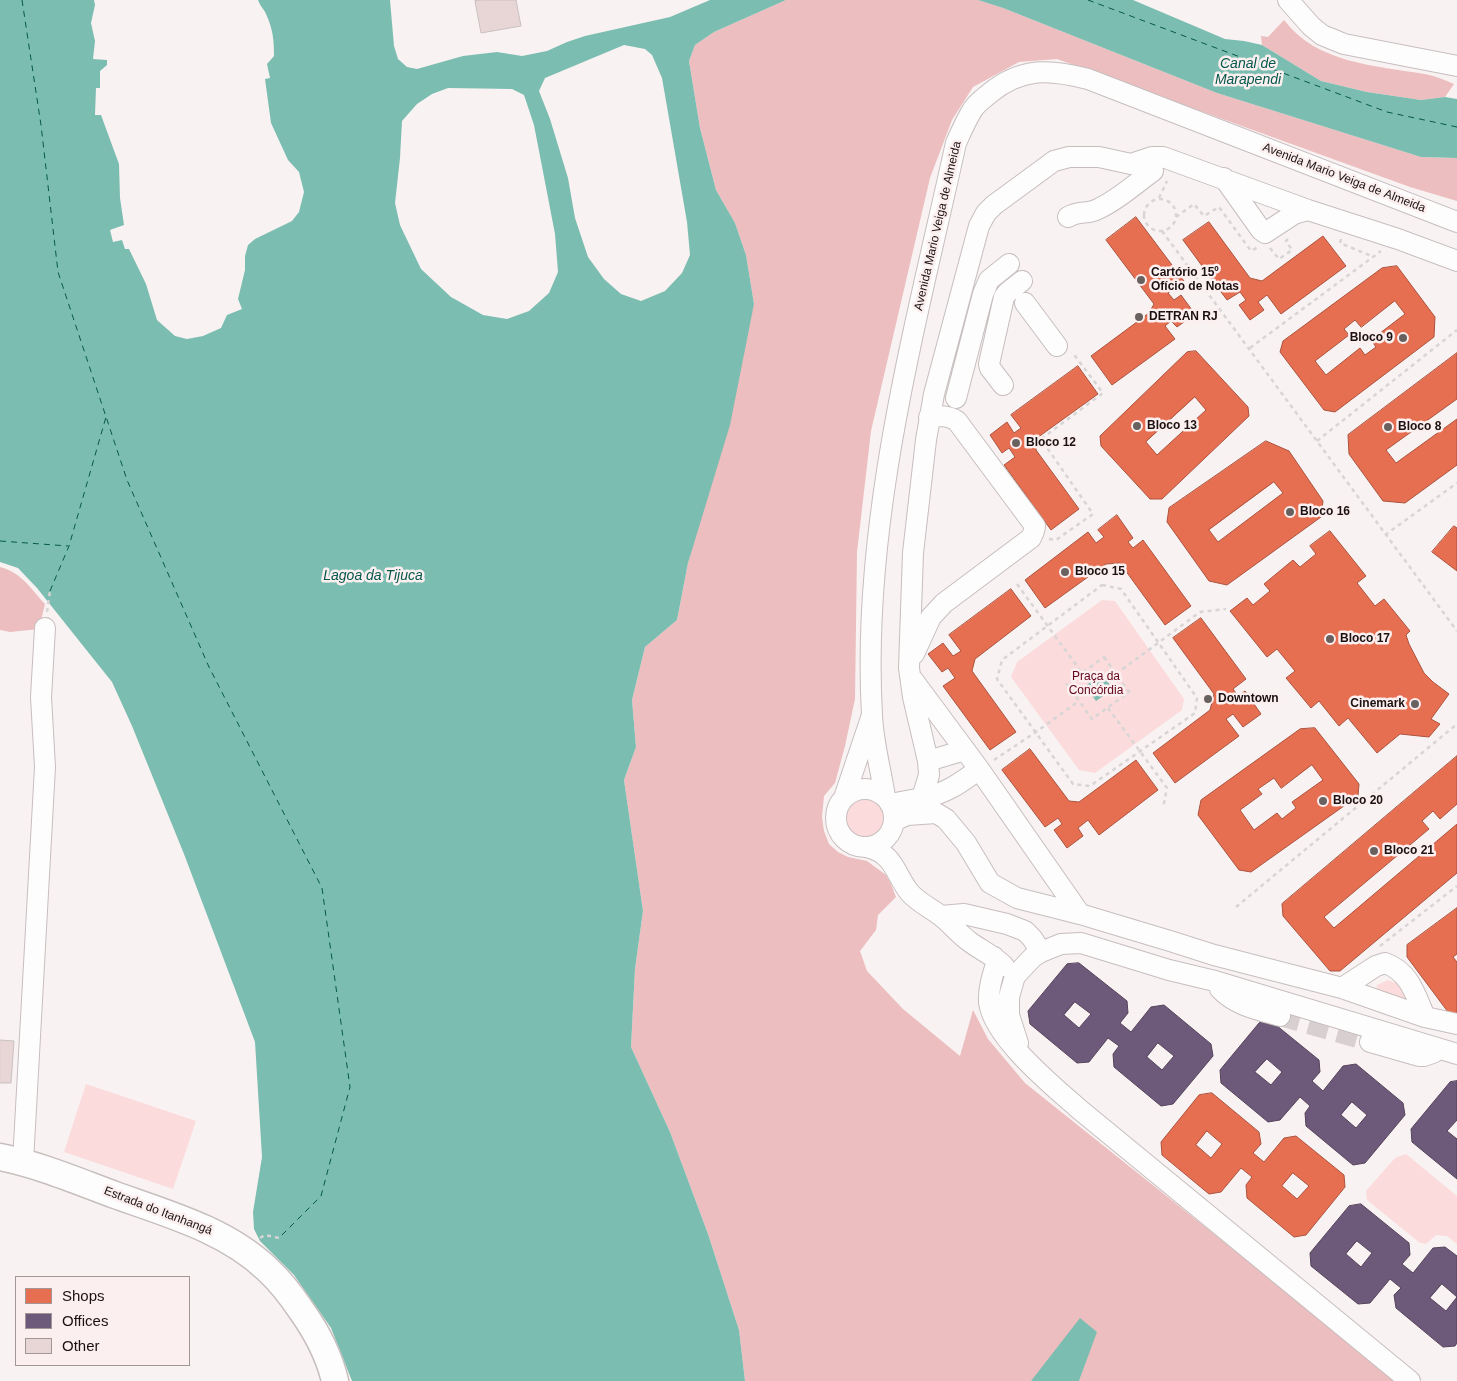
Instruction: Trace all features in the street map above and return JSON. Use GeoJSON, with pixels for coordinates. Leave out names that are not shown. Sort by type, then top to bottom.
{"type":"FeatureCollection","features":[{"type":"Feature","properties":{"kind":"main road","name":"Estrada do Itanhangá"},"geometry":{"type":"LineString","coordinates":[[12,1159],[210,1230],[242,1249],[267,1268],[287,1290],[310,1322],[330,1362],[335,1381]]}},
{"type":"Feature","properties":{"kind":"street"},"geometry":{"type":"LineString","coordinates":[[1288,0],[1311,26],[1322,35],[1344,44],[1457,66]]}},
{"type":"Feature","properties":{"kind":"street","name":"Avenida Mario Veiga de Almeida"},"geometry":{"type":"LineString","coordinates":[[895,867],[895,850],[890,813],[872,716],[872,633],[877,549],[887,471],[901,392],[956,144],[974,108],[1001,84],[1019,76],[1047,71],[1066,73],[1088,79],[1457,222]]}},
{"type":"Feature","properties":{"kind":"street"},"geometry":{"type":"LineString","coordinates":[[922,798],[928,775],[928,761],[913,698],[910,670],[913,553],[929,417],[979,226],[986,213],[1000,199],[1054,161],[1069,157],[1099,157],[1131,164],[1152,157],[1163,157],[1456,261]]}},
{"type":"Feature","properties":{"kind":"street"},"geometry":{"type":"LineString","coordinates":[[1068,217],[1077,212],[1089,212],[1105,206],[1153,171]]}},
{"type":"Feature","properties":{"kind":"street"},"geometry":{"type":"LineString","coordinates":[[1224,178],[1261,230],[1265,232],[1294,214],[1308,210]]}},
{"type":"Feature","properties":{"kind":"street"},"geometry":{"type":"LineString","coordinates":[[956,398],[983,294],[989,280],[1009,264]]}},
{"type":"Feature","properties":{"kind":"street"},"geometry":{"type":"LineString","coordinates":[[1003,385],[989,364],[1004,297],[1022,281]]}},
{"type":"Feature","properties":{"kind":"street"},"geometry":{"type":"LineString","coordinates":[[1025,303],[1063,347]]}},
{"type":"Feature","properties":{"kind":"street"},"geometry":{"type":"LineString","coordinates":[[910,670],[930,617],[944,603],[1031,538],[1035,526],[957,421],[952,417],[945,416],[929,417]]}},
{"type":"Feature","properties":{"kind":"street"},"geometry":{"type":"LineString","coordinates":[[12,1159],[45,767],[41,696],[45,628]]}},
{"type":"Feature","properties":{"kind":"street"},"geometry":{"type":"LineString","coordinates":[[910,670],[1080,914]]}},
{"type":"Feature","properties":{"kind":"street","name":"Avenida Mario Veiga de Almeida"},"geometry":{"type":"LineString","coordinates":[[844,798],[872,716]]}},
{"type":"Feature","properties":{"kind":"street"},"geometry":{"type":"LineString","coordinates":[[928,761],[965,750]]}},
{"type":"Feature","properties":{"kind":"street"},"geometry":{"type":"LineString","coordinates":[[890,813],[922,798],[944,792],[979,769]]}},
{"type":"Feature","properties":{"kind":"street"},"geometry":{"type":"LineString","coordinates":[[867,847],[882,841],[890,813],[878,792],[860,789],[851,792],[838,807],[836,816],[837,826],[848,842],[878,850],[886,855],[911,894],[941,916],[969,942],[994,957],[1005,967],[1020,972]]}},
{"type":"Feature","properties":{"kind":"street"},"geometry":{"type":"LineString","coordinates":[[890,813],[907,815],[936,813],[946,819],[966,843],[990,883],[1017,898],[1080,914],[1214,956],[1342,988],[1425,1017],[1457,1024]]}},
{"type":"Feature","properties":{"kind":"street"},"geometry":{"type":"LineString","coordinates":[[941,916],[964,914],[1007,924],[1025,931],[1041,952]]}},
{"type":"Feature","properties":{"kind":"street"},"geometry":{"type":"LineString","coordinates":[[1022,1055],[1009,1015],[1009,996],[1016,976],[1041,952],[1061,944],[1081,943],[1451,1052]]}},
{"type":"Feature","properties":{"kind":"street"},"geometry":{"type":"LineString","coordinates":[[994,957],[997,961],[990,987],[989,1001],[991,1012],[996,1022],[1022,1055],[1050,1083],[1087,1115],[1410,1381]]}},
{"type":"Feature","properties":{"kind":"street"},"geometry":{"type":"LineString","coordinates":[[1342,988],[1376,966],[1385,963],[1396,967],[1405,976],[1425,1017]]}},
{"type":"Feature","properties":{"kind":"street"},"geometry":{"type":"LineString","coordinates":[[1215,982],[1229,997],[1244,1005],[1280,1016]]}},
{"type":"Feature","properties":{"kind":"street"},"geometry":{"type":"LineString","coordinates":[[1368,1041],[1419,1056],[1451,1052]]}},
{"type":"Feature","properties":{"kind":"path"},"geometry":{"type":"LineString","coordinates":[[1162,231],[1175,222],[1176,211],[1170,202],[1160,198],[1150,202],[1144,211],[1148,225],[1157,231],[1162,231],[1457,631]]}},
{"type":"Feature","properties":{"kind":"path"},"geometry":{"type":"LineString","coordinates":[[1250,348],[1398,239]]}},
{"type":"Feature","properties":{"kind":"path"},"geometry":{"type":"LineString","coordinates":[[1317,441],[1457,330]]}},
{"type":"Feature","properties":{"kind":"path"},"geometry":{"type":"LineString","coordinates":[[1034,532],[1056,540],[1093,514],[1041,439],[1103,393],[1063,347]]}},
{"type":"Feature","properties":{"kind":"path"},"geometry":{"type":"LineString","coordinates":[[1386,535],[1457,483]]}},
{"type":"Feature","properties":{"kind":"path"},"geometry":{"type":"LineString","coordinates":[[1018,584],[1082,673]]}},
{"type":"Feature","properties":{"kind":"path"},"geometry":{"type":"LineString","coordinates":[[1102,585],[1121,589],[1158,642],[1197,698],[1195,713],[1090,786],[1073,784],[997,679],[1002,660],[1102,585]]}},
{"type":"Feature","properties":{"kind":"path"},"geometry":{"type":"LineString","coordinates":[[45,628],[50,591]]}},
{"type":"Feature","properties":{"kind":"path"},"geometry":{"type":"LineString","coordinates":[[1116,674],[1200,612],[1226,609]]}},
{"type":"Feature","properties":{"kind":"path"},"geometry":{"type":"LineString","coordinates":[[1104,657],[1116,674],[1129,692],[1092,719],[1067,684],[1104,657]]}},
{"type":"Feature","properties":{"kind":"path"},"geometry":{"type":"LineString","coordinates":[[979,769],[1079,701]]}},
{"type":"Feature","properties":{"kind":"path"},"geometry":{"type":"LineString","coordinates":[[1108,708],[1167,788],[1163,808]]}},
{"type":"Feature","properties":{"kind":"path"},"geometry":{"type":"LineString","coordinates":[[1236,907],[1457,724]]}},
{"type":"Feature","properties":{"kind":"path"},"geometry":{"type":"LineString","coordinates":[[1374,950],[1457,886]]}},
{"type":"Feature","properties":{"kind":"green space","name":"Praça da Concórdia"},"geometry":{"type":"Polygon","coordinates":[[[1102,600],[1115,601],[1184,699],[1182,710],[1095,773],[1079,770],[1011,677],[1017,662],[1102,600]]]}},
{"type":"Feature","properties":{"kind":"green space"},"geometry":{"type":"Polygon","coordinates":[[[868,797],[876,800],[882,806],[885,818],[882,830],[876,836],[860,839],[852,836],[846,830],[843,814],[846,806],[852,800],[868,797]]]}},
{"type":"Feature","properties":{"kind":"green space"},"geometry":{"type":"Polygon","coordinates":[[[1388,980],[1398,984],[1410,997],[1407,1001],[1376,992],[1377,985],[1388,980]]]}},
{"type":"Feature","properties":{"kind":"green space"},"geometry":{"type":"Polygon","coordinates":[[[86,1084],[196,1121],[173,1189],[64,1152],[86,1084]]]}},
{"type":"Feature","properties":{"kind":"green space"},"geometry":{"type":"Polygon","coordinates":[[[1406,1154],[1457,1196],[1457,1244],[1447,1236],[1436,1235],[1426,1244],[1420,1243],[1367,1200],[1366,1191],[1395,1158],[1406,1154]]]}},
{"type":"Feature","properties":{"kind":"shaded area"},"geometry":{"type":"Polygon","coordinates":[[[786,0],[978,0],[1003,8],[1217,93],[1421,157],[1457,158],[1457,201],[1410,187],[1057,59],[1019,62],[973,87],[952,120],[930,178],[871,431],[857,552],[855,699],[835,783],[824,796],[822,817],[824,831],[829,844],[838,852],[848,857],[867,861],[886,875],[891,884],[896,897],[878,915],[876,930],[860,951],[867,971],[903,1009],[960,1056],[973,1010],[988,1039],[1025,1083],[1398,1381],[1079,1381],[1096,1332],[1031,1381],[745,1381],[739,1330],[708,1234],[670,1132],[631,1047],[635,969],[643,911],[624,780],[636,747],[632,700],[645,647],[677,620],[688,563],[754,304],[746,255],[735,223],[716,190],[700,128],[689,61],[695,45],[714,32],[786,0]]]}},
{"type":"Feature","properties":{"kind":"shaded area"},"geometry":{"type":"Polygon","coordinates":[[[1284,20],[1297,34],[1330,54],[1367,65],[1429,75],[1454,84],[1445,97],[1421,100],[1367,92],[1321,81],[1262,45],[1261,36],[1268,37],[1284,20]]]}},
{"type":"Feature","properties":{"kind":"shaded area"},"geometry":{"type":"Polygon","coordinates":[[[0,567],[20,577],[45,604],[39,629],[10,632],[0,630],[0,567]]]}},
{"type":"Feature","properties":{"kind":"water","name":"Lagoa da Tijuca"},"geometry":{"type":"Polygon","coordinates":[[[0,0],[94,0],[95,5],[91,23],[95,41],[93,59],[107,60],[107,65],[100,71],[100,88],[96,88],[95,115],[101,115],[119,164],[120,198],[124,225],[110,230],[113,242],[122,240],[125,249],[129,249],[146,284],[157,320],[175,336],[187,339],[203,336],[221,328],[227,315],[242,309],[238,299],[245,270],[245,256],[248,245],[255,239],[292,221],[299,212],[304,192],[299,172],[288,160],[271,123],[265,79],[270,78],[267,64],[274,56],[272,30],[258,0],[390,0],[394,46],[398,59],[407,67],[417,69],[463,56],[497,52],[522,56],[547,51],[585,36],[670,17],[710,0],[786,0],[714,32],[695,45],[689,61],[700,128],[716,190],[735,223],[746,255],[754,304],[730,425],[688,563],[677,620],[645,647],[632,700],[636,747],[624,780],[643,911],[635,969],[631,1047],[670,1132],[708,1234],[739,1330],[745,1381],[352,1381],[331,1328],[294,1275],[260,1241],[254,1229],[253,1212],[262,1157],[255,1042],[184,854],[132,726],[112,682],[37,588],[18,568],[0,562],[0,0]],[[624,45],[545,78],[539,91],[550,119],[568,178],[575,218],[588,257],[604,279],[621,294],[641,301],[665,291],[682,273],[690,255],[687,222],[662,78],[652,55],[645,49],[624,45]],[[448,88],[432,94],[417,104],[402,121],[395,203],[400,225],[421,269],[451,297],[483,315],[507,319],[529,311],[549,293],[558,272],[555,234],[534,125],[524,95],[512,89],[448,88]]]}},
{"type":"Feature","properties":{"kind":"water","name":"Canal de Marapendi"},"geometry":{"type":"Polygon","coordinates":[[[978,0],[1133,0],[1225,39],[1262,45],[1321,81],[1367,92],[1421,100],[1445,97],[1457,99],[1457,158],[1421,157],[1217,93],[1003,8],[978,0]]]}},
{"type":"Feature","properties":{"kind":"water"},"geometry":{"type":"Polygon","coordinates":[[[1102,674],[1113,689],[1096,701],[1085,686],[1102,674]]]}},
{"type":"Feature","properties":{"kind":"water"},"geometry":{"type":"Polygon","coordinates":[[[1080,1318],[1097,1332],[1079,1381],[1031,1381],[1080,1318]]]}},
{"type":"Feature","properties":{"kind":"building: Shops"},"geometry":{"type":"Polygon","coordinates":[[[1136,217],[1184,281],[1168,293],[1174,300],[1181,295],[1195,314],[1177,327],[1171,321],[1165,326],[1175,339],[1112,385],[1091,356],[1149,313],[1154,304],[1106,240],[1136,217]]]}},
{"type":"Feature","properties":{"kind":"building: Shops"},"geometry":{"type":"Polygon","coordinates":[[[1209,222],[1250,278],[1262,281],[1323,236],[1346,266],[1281,314],[1267,295],[1258,302],[1264,310],[1250,320],[1239,305],[1246,300],[1240,292],[1227,300],[1183,240],[1209,222]]]}},
{"type":"Feature","properties":{"kind":"building: Shops","name":"Bloco 9"},"geometry":{"type":"Polygon","coordinates":[[[1397,266],[1435,317],[1434,337],[1335,412],[1324,410],[1280,352],[1283,341],[1382,268],[1397,266]],[[1395,301],[1361,327],[1355,320],[1344,329],[1349,335],[1315,361],[1326,375],[1360,348],[1365,355],[1376,347],[1371,340],[1405,314],[1395,301]]]}},
{"type":"Feature","properties":{"kind":"building: Shops","name":"Bloco 13"},"geometry":{"type":"Polygon","coordinates":[[[1196,351],[1248,407],[1249,416],[1162,499],[1150,499],[1101,446],[1100,436],[1187,352],[1196,351]],[[1195,397],[1146,442],[1157,455],[1206,410],[1195,397]]]}},
{"type":"Feature","properties":{"kind":"building: Shops","name":"Bloco 8"},"geometry":{"type":"Polygon","coordinates":[[[1457,353],[1457,399],[1386,450],[1396,463],[1457,419],[1457,465],[1405,503],[1383,501],[1349,454],[1348,435],[1457,353]]]}},
{"type":"Feature","properties":{"kind":"building: Shops","name":"Bloco 12"},"geometry":{"type":"Polygon","coordinates":[[[1078,366],[1098,394],[1037,438],[1036,450],[1079,509],[1051,530],[1004,465],[1015,457],[1009,448],[1002,453],[990,435],[1007,422],[1014,433],[1021,428],[1011,415],[1078,366]]]}},
{"type":"Feature","properties":{"kind":"building: Shops","name":"Bloco 16"},"geometry":{"type":"Polygon","coordinates":[[[1266,441],[1289,451],[1323,501],[1321,517],[1227,585],[1209,581],[1167,522],[1169,508],[1266,441]],[[1274,482],[1209,530],[1218,542],[1283,493],[1274,482]]]}},
{"type":"Feature","properties":{"kind":"building: Shops","name":"Bloco 15"},"geometry":{"type":"Polygon","coordinates":[[[1117,515],[1133,538],[1128,542],[1133,548],[1143,540],[1191,606],[1165,625],[1120,563],[1106,564],[1045,608],[1025,580],[1088,532],[1096,543],[1104,537],[1098,530],[1117,515]]]}},
{"type":"Feature","properties":{"kind":"building: Shops"},"geometry":{"type":"Polygon","coordinates":[[[1454,526],[1457,528],[1457,571],[1432,552],[1454,526]]]}},
{"type":"Feature","properties":{"kind":"building: Shops","name":"Bloco 17"},"geometry":{"type":"Polygon","coordinates":[[[1330,531],[1366,576],[1357,583],[1375,606],[1384,599],[1410,631],[1406,635],[1409,644],[1424,673],[1449,694],[1431,719],[1440,724],[1429,737],[1400,734],[1377,753],[1348,718],[1339,726],[1319,701],[1311,708],[1286,678],[1295,671],[1277,649],[1267,657],[1230,611],[1247,598],[1253,605],[1270,591],[1264,584],[1293,560],[1300,567],[1316,554],[1310,546],[1330,531]]]}},
{"type":"Feature","properties":{"kind":"building: Shops"},"geometry":{"type":"Polygon","coordinates":[[[1011,589],[1031,616],[975,659],[972,671],[1016,732],[990,750],[943,686],[955,678],[948,668],[942,672],[928,654],[943,643],[953,656],[961,651],[949,635],[1011,589]]]}},
{"type":"Feature","properties":{"kind":"building: Shops"},"geometry":{"type":"Polygon","coordinates":[[[1201,618],[1246,679],[1233,689],[1238,696],[1245,691],[1261,714],[1243,727],[1233,714],[1226,719],[1239,736],[1175,783],[1153,753],[1210,710],[1214,694],[1173,638],[1201,618]]]}},
{"type":"Feature","properties":{"kind":"building: Shops","name":"Bloco 20"},"geometry":{"type":"Polygon","coordinates":[[[1315,728],[1359,784],[1358,796],[1251,872],[1239,870],[1198,815],[1201,800],[1300,729],[1315,728]],[[1312,765],[1281,788],[1274,778],[1258,789],[1262,794],[1240,810],[1254,830],[1277,813],[1282,819],[1296,808],[1292,802],[1323,780],[1312,765]]]}},
{"type":"Feature","properties":{"kind":"building: Shops"},"geometry":{"type":"Polygon","coordinates":[[[1030,749],[1069,801],[1079,802],[1136,760],[1158,790],[1099,835],[1088,820],[1078,828],[1083,836],[1067,848],[1054,830],[1062,824],[1058,818],[1045,827],[1002,770],[1030,749]]]}},
{"type":"Feature","properties":{"kind":"building: Shops","name":"Bloco 21"},"geometry":{"type":"Polygon","coordinates":[[[1457,756],[1457,804],[1440,819],[1433,811],[1422,821],[1429,829],[1324,917],[1334,928],[1457,824],[1457,873],[1340,971],[1330,971],[1283,916],[1282,904],[1457,756]]]}},
{"type":"Feature","properties":{"kind":"building: Shops"},"geometry":{"type":"Polygon","coordinates":[[[1457,908],[1457,954],[1453,957],[1457,962],[1457,1015],[1448,1012],[1407,957],[1407,945],[1457,908]]]}},
{"type":"Feature","properties":{"kind":"building: Shops"},"geometry":{"type":"Polygon","coordinates":[[[1212,1093],[1259,1132],[1261,1144],[1253,1153],[1264,1162],[1284,1138],[1296,1136],[1344,1175],[1345,1187],[1306,1235],[1294,1237],[1247,1198],[1246,1185],[1252,1177],[1241,1168],[1221,1192],[1209,1194],[1162,1155],[1161,1142],[1199,1095],[1212,1093]],[[1207,1131],[1196,1145],[1211,1158],[1222,1144],[1207,1131]],[[1293,1173],[1282,1186],[1297,1199],[1309,1186],[1293,1173]]]}},
{"type":"Feature","properties":{"kind":"building: Offices"},"geometry":{"type":"Polygon","coordinates":[[[1079,963],[1127,1001],[1128,1013],[1120,1023],[1131,1032],[1151,1007],[1164,1005],[1211,1044],[1213,1056],[1173,1104],[1161,1106],[1114,1067],[1113,1054],[1119,1046],[1108,1038],[1089,1062],[1077,1063],[1030,1024],[1028,1011],[1067,964],[1079,963]],[[1075,1002],[1064,1015],[1079,1028],[1091,1014],[1075,1002]],[[1158,1043],[1147,1057],[1162,1070],[1174,1056],[1158,1043]]]}},
{"type":"Feature","properties":{"kind":"building: Offices"},"geometry":{"type":"Polygon","coordinates":[[[1271,1021],[1319,1060],[1320,1072],[1312,1081],[1323,1091],[1343,1066],[1356,1064],[1403,1103],[1405,1115],[1365,1163],[1353,1165],[1306,1126],[1305,1113],[1310,1106],[1300,1097],[1280,1120],[1268,1122],[1221,1083],[1220,1070],[1259,1023],[1271,1021]],[[1267,1059],[1255,1072],[1271,1085],[1282,1072],[1267,1059]],[[1352,1102],[1341,1115],[1356,1128],[1367,1115],[1352,1102]]]}},
{"type":"Feature","properties":{"kind":"building: Offices"},"geometry":{"type":"Polygon","coordinates":[[[1457,1081],[1457,1120],[1447,1131],[1457,1139],[1457,1179],[1412,1142],[1411,1129],[1450,1082],[1457,1081]]]}},
{"type":"Feature","properties":{"kind":"building: Offices"},"geometry":{"type":"Polygon","coordinates":[[[1361,1204],[1409,1243],[1410,1255],[1402,1264],[1413,1273],[1433,1248],[1445,1247],[1457,1256],[1457,1297],[1457,1343],[1455,1346],[1443,1347],[1396,1308],[1394,1295],[1401,1288],[1390,1279],[1370,1303],[1358,1304],[1311,1266],[1310,1253],[1349,1206],[1361,1204]],[[1357,1241],[1346,1254],[1361,1267],[1372,1253],[1357,1241]],[[1442,1284],[1430,1298],[1446,1311],[1457,1297],[1442,1284]]]}},
{"type":"Feature","properties":{"kind":"building: Other"},"geometry":{"type":"Polygon","coordinates":[[[516,0],[521,26],[481,33],[475,1],[516,0]]]}},
{"type":"Feature","properties":{"kind":"building: Other"},"geometry":{"type":"Polygon","coordinates":[[[0,1040],[14,1041],[11,1083],[0,1083],[0,1040]]]}},
{"type":"Feature","properties":{"kind":"ferry route"},"geometry":{"type":"LineString","coordinates":[[22,0],[41,125],[58,272],[127,480],[209,667],[322,888],[350,1087],[321,1196],[279,1238]]}},
{"type":"Feature","properties":{"kind":"ferry route"},"geometry":{"type":"LineString","coordinates":[[1088,0],[1387,112],[1457,127]]}},
{"type":"Feature","properties":{"kind":"ferry route"},"geometry":{"type":"LineString","coordinates":[[50,591],[69,546],[106,417]]}},
{"type":"Feature","properties":{"kind":"ferry route"},"geometry":{"type":"LineString","coordinates":[[0,541],[68,546]]}},
{"type":"Feature","properties":{"kind":"tunnel"},"geometry":{"type":"LineString","coordinates":[[1280,1016],[1368,1041]]}},
{"type":"Feature","properties":{"kind":"place","name":"Cartório 15º Ofício de Notas"},"geometry":{"type":"Point","coordinates":[1141,280]}},
{"type":"Feature","properties":{"kind":"place","name":"DETRAN RJ"},"geometry":{"type":"Point","coordinates":[1139,317]}},
{"type":"Feature","properties":{"kind":"place","name":"Bloco 9"},"geometry":{"type":"Point","coordinates":[1403,338]}},
{"type":"Feature","properties":{"kind":"place","name":"Bloco 13"},"geometry":{"type":"Point","coordinates":[1137,426]}},
{"type":"Feature","properties":{"kind":"place","name":"Bloco 8"},"geometry":{"type":"Point","coordinates":[1388,427]}},
{"type":"Feature","properties":{"kind":"place","name":"Bloco 12"},"geometry":{"type":"Point","coordinates":[1016,443]}},
{"type":"Feature","properties":{"kind":"place","name":"Bloco 16"},"geometry":{"type":"Point","coordinates":[1290,512]}},
{"type":"Feature","properties":{"kind":"place","name":"Bloco 15"},"geometry":{"type":"Point","coordinates":[1065,572]}},
{"type":"Feature","properties":{"kind":"place","name":"Bloco 17"},"geometry":{"type":"Point","coordinates":[1330,639]}},
{"type":"Feature","properties":{"kind":"place","name":"Downtown"},"geometry":{"type":"Point","coordinates":[1208,699]}},
{"type":"Feature","properties":{"kind":"place","name":"Cinemark"},"geometry":{"type":"Point","coordinates":[1415,704]}},
{"type":"Feature","properties":{"kind":"place","name":"Bloco 20"},"geometry":{"type":"Point","coordinates":[1323,801]}},
{"type":"Feature","properties":{"kind":"place","name":"Bloco 21"},"geometry":{"type":"Point","coordinates":[1374,851]}}]}
